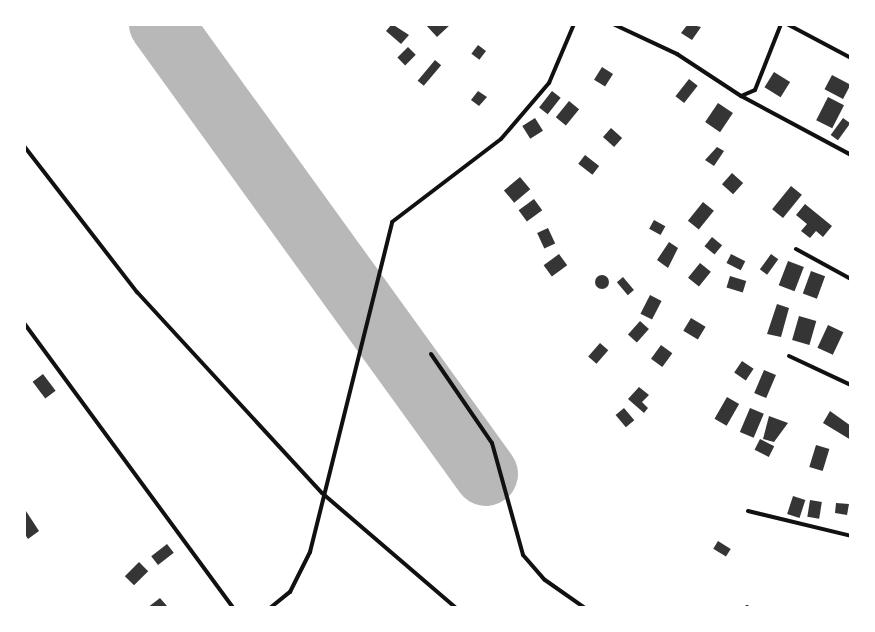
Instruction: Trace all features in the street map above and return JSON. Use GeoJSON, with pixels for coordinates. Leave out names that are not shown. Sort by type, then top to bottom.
{"type":"FeatureCollection","features":[{"type":"Feature","properties":{"kind":"street"},"geometry":{"type":"LineString","coordinates":[[613,24],[677,54],[741,96],[851,155]]}},
{"type":"Feature","properties":{"kind":"street"},"geometry":{"type":"LineString","coordinates":[[741,96],[755,90],[784,24],[851,58]]}},
{"type":"Feature","properties":{"kind":"street"},"geometry":{"type":"LineString","coordinates":[[270,608],[290,592],[303,572],[392,222],[501,139],[549,83],[570,25]]}},
{"type":"Feature","properties":{"kind":"street"},"geometry":{"type":"LineString","coordinates":[[24,146],[137,292],[322,493],[456,608]]}},
{"type":"Feature","properties":{"kind":"street"},"geometry":{"type":"LineString","coordinates":[[796,249],[851,279]]}},
{"type":"Feature","properties":{"kind":"street"},"geometry":{"type":"LineString","coordinates":[[24,323],[233,608]]}},
{"type":"Feature","properties":{"kind":"street"},"geometry":{"type":"LineString","coordinates":[[431,354],[492,443],[523,555],[545,580],[585,608]]}},
{"type":"Feature","properties":{"kind":"street"},"geometry":{"type":"LineString","coordinates":[[789,356],[851,385]]}},
{"type":"Feature","properties":{"kind":"street"},"geometry":{"type":"LineString","coordinates":[[748,511],[851,536]]}},
{"type":"Feature","properties":{"kind":"building"},"geometry":{"type":"Polygon","coordinates":[[[392,24],[409,35],[401,44],[386,31],[392,24]]]}},
{"type":"Feature","properties":{"kind":"building"},"geometry":{"type":"Polygon","coordinates":[[[425,24],[451,24],[437,37],[425,24]]]}},
{"type":"Feature","properties":{"kind":"building"},"geometry":{"type":"Polygon","coordinates":[[[688,24],[701,27],[692,40],[681,33],[688,24]]]}},
{"type":"Feature","properties":{"kind":"building"},"geometry":{"type":"Polygon","coordinates":[[[478,45],[486,51],[479,60],[471,54],[478,45]]]}},
{"type":"Feature","properties":{"kind":"building"},"geometry":{"type":"Polygon","coordinates":[[[408,47],[416,55],[405,65],[397,58],[408,47]]]}},
{"type":"Feature","properties":{"kind":"building"},"geometry":{"type":"Polygon","coordinates":[[[435,60],[441,65],[424,86],[418,81],[435,60]]]}},
{"type":"Feature","properties":{"kind":"building"},"geometry":{"type":"Polygon","coordinates":[[[602,67],[613,74],[605,87],[594,80],[602,67]]]}},
{"type":"Feature","properties":{"kind":"building"},"geometry":{"type":"Polygon","coordinates":[[[774,72],[790,82],[781,97],[764,87],[774,72]]]}},
{"type":"Feature","properties":{"kind":"building"},"geometry":{"type":"Polygon","coordinates":[[[832,75],[851,85],[843,99],[824,89],[832,75]]]}},
{"type":"Feature","properties":{"kind":"building"},"geometry":{"type":"Polygon","coordinates":[[[689,79],[698,86],[684,103],[675,96],[689,79]]]}},
{"type":"Feature","properties":{"kind":"building"},"geometry":{"type":"Polygon","coordinates":[[[478,91],[487,97],[479,106],[471,100],[478,91]]]}},
{"type":"Feature","properties":{"kind":"building"},"geometry":{"type":"Polygon","coordinates":[[[552,91],[561,98],[548,114],[539,108],[552,91]]]}},
{"type":"Feature","properties":{"kind":"building"},"geometry":{"type":"Polygon","coordinates":[[[828,97],[844,105],[832,128],[816,120],[828,97]]]}},
{"type":"Feature","properties":{"kind":"building"},"geometry":{"type":"Polygon","coordinates":[[[569,101],[579,109],[566,126],[556,117],[569,101]]]}},
{"type":"Feature","properties":{"kind":"building"},"geometry":{"type":"Polygon","coordinates":[[[718,103],[733,113],[720,132],[705,122],[718,103]]]}},
{"type":"Feature","properties":{"kind":"building"},"geometry":{"type":"Polygon","coordinates":[[[535,118],[543,131],[530,139],[522,126],[535,118]]]}},
{"type":"Feature","properties":{"kind":"building"},"geometry":{"type":"Polygon","coordinates":[[[843,118],[850,123],[838,140],[831,135],[843,118]]]}},
{"type":"Feature","properties":{"kind":"building"},"geometry":{"type":"Polygon","coordinates":[[[611,128],[622,138],[614,147],[603,137],[611,128]]]}},
{"type":"Feature","properties":{"kind":"building"},"geometry":{"type":"Polygon","coordinates":[[[717,147],[724,151],[714,166],[705,160],[717,147]]]}},
{"type":"Feature","properties":{"kind":"building"},"geometry":{"type":"Polygon","coordinates":[[[585,155],[599,166],[592,175],[578,164],[585,155]]]}},
{"type":"Feature","properties":{"kind":"building"},"geometry":{"type":"Polygon","coordinates":[[[732,173],[743,183],[733,194],[722,184],[732,173]]]}},
{"type":"Feature","properties":{"kind":"building"},"geometry":{"type":"Polygon","coordinates":[[[520,177],[530,189],[514,203],[504,190],[520,177]]]}},
{"type":"Feature","properties":{"kind":"building"},"geometry":{"type":"Polygon","coordinates":[[[791,186],[802,195],[783,218],[772,209],[791,186]]]}},
{"type":"Feature","properties":{"kind":"building"},"geometry":{"type":"Polygon","coordinates":[[[534,199],[542,210],[527,221],[519,210],[534,199]]]}},
{"type":"Feature","properties":{"kind":"building"},"geometry":{"type":"Polygon","coordinates":[[[703,202],[714,211],[699,229],[688,221],[703,202]]]}},
{"type":"Feature","properties":{"kind":"building"},"geometry":{"type":"Polygon","coordinates":[[[805,204],[832,226],[823,237],[816,231],[810,238],[801,231],[807,224],[796,215],[805,204]]]}},
{"type":"Feature","properties":{"kind":"building"},"geometry":{"type":"Polygon","coordinates":[[[654,220],[665,226],[661,235],[649,229],[654,220]]]}},
{"type":"Feature","properties":{"kind":"building"},"geometry":{"type":"Polygon","coordinates":[[[548,228],[555,243],[544,248],[537,233],[548,228]]]}},
{"type":"Feature","properties":{"kind":"building"},"geometry":{"type":"Polygon","coordinates":[[[712,237],[722,245],[715,255],[704,246],[712,237]]]}},
{"type":"Feature","properties":{"kind":"building"},"geometry":{"type":"Polygon","coordinates":[[[669,242],[678,248],[668,268],[657,260],[669,242]]]}},
{"type":"Feature","properties":{"kind":"building"},"geometry":{"type":"Polygon","coordinates":[[[559,254],[567,265],[552,276],[544,265],[559,254]]]}},
{"type":"Feature","properties":{"kind":"building"},"geometry":{"type":"Polygon","coordinates":[[[731,254],[745,261],[741,270],[726,263],[731,254]]]}},
{"type":"Feature","properties":{"kind":"building"},"geometry":{"type":"Polygon","coordinates":[[[771,254],[778,259],[767,275],[760,269],[771,254]]]}},
{"type":"Feature","properties":{"kind":"building"},"geometry":{"type":"Polygon","coordinates":[[[788,261],[804,267],[795,291],[779,285],[788,261]]]}},
{"type":"Feature","properties":{"kind":"building"},"geometry":{"type":"Polygon","coordinates":[[[700,263],[711,272],[699,287],[688,278],[700,263]]]}},
{"type":"Feature","properties":{"kind":"building"},"geometry":{"type":"Polygon","coordinates":[[[811,271],[825,276],[817,299],[803,294],[811,271]]]}},
{"type":"Feature","properties":{"kind":"building"},"geometry":{"type":"Polygon","coordinates":[[[602,275],[609,282],[602,289],[595,282],[602,275]]]}},
{"type":"Feature","properties":{"kind":"building"},"geometry":{"type":"Polygon","coordinates":[[[730,276],[746,281],[743,292],[726,287],[730,276]]]}},
{"type":"Feature","properties":{"kind":"building"},"geometry":{"type":"Polygon","coordinates":[[[623,277],[634,290],[628,295],[617,282],[623,277]]]}},
{"type":"Feature","properties":{"kind":"building"},"geometry":{"type":"Polygon","coordinates":[[[650,295],[662,301],[652,320],[640,314],[650,295]]]}},
{"type":"Feature","properties":{"kind":"building"},"geometry":{"type":"Polygon","coordinates":[[[777,304],[789,308],[781,337],[767,334],[777,304]]]}},
{"type":"Feature","properties":{"kind":"building"},"geometry":{"type":"Polygon","coordinates":[[[799,316],[816,321],[809,345],[792,340],[799,316]]]}},
{"type":"Feature","properties":{"kind":"building"},"geometry":{"type":"Polygon","coordinates":[[[691,318],[706,327],[698,340],[683,331],[691,318]]]}},
{"type":"Feature","properties":{"kind":"building"},"geometry":{"type":"Polygon","coordinates":[[[640,321],[649,329],[637,342],[628,334],[640,321]]]}},
{"type":"Feature","properties":{"kind":"building"},"geometry":{"type":"Polygon","coordinates":[[[828,325],[843,332],[833,355],[817,348],[828,325]]]}},
{"type":"Feature","properties":{"kind":"building"},"geometry":{"type":"Polygon","coordinates":[[[600,343],[608,350],[596,364],[588,357],[600,343]]]}},
{"type":"Feature","properties":{"kind":"building"},"geometry":{"type":"Polygon","coordinates":[[[661,345],[672,353],[662,367],[651,359],[661,345]]]}},
{"type":"Feature","properties":{"kind":"building"},"geometry":{"type":"Polygon","coordinates":[[[742,361],[754,369],[746,380],[734,373],[742,361]]]}},
{"type":"Feature","properties":{"kind":"building"},"geometry":{"type":"Polygon","coordinates":[[[764,370],[776,375],[766,398],[754,393],[764,370]]]}},
{"type":"Feature","properties":{"kind":"building"},"geometry":{"type":"Polygon","coordinates":[[[43,374],[56,391],[45,399],[33,382],[43,374]]]}},
{"type":"Feature","properties":{"kind":"building"},"geometry":{"type":"Polygon","coordinates":[[[639,387],[649,395],[642,402],[648,408],[644,413],[628,399],[639,387]]]}},
{"type":"Feature","properties":{"kind":"building"},"geometry":{"type":"Polygon","coordinates":[[[727,397],[739,404],[727,426],[714,419],[727,397]]]}},
{"type":"Feature","properties":{"kind":"building"},"geometry":{"type":"Polygon","coordinates":[[[624,408],[634,420],[626,427],[616,415],[624,408]]]}},
{"type":"Feature","properties":{"kind":"building"},"geometry":{"type":"Polygon","coordinates":[[[750,408],[764,414],[754,438],[740,432],[750,408]]]}},
{"type":"Feature","properties":{"kind":"building"},"geometry":{"type":"Polygon","coordinates":[[[830,411],[851,426],[851,440],[823,423],[830,411]]]}},
{"type":"Feature","properties":{"kind":"building"},"geometry":{"type":"Polygon","coordinates":[[[769,416],[788,423],[774,442],[763,439],[769,416]]]}},
{"type":"Feature","properties":{"kind":"building"},"geometry":{"type":"Polygon","coordinates":[[[760,439],[774,446],[769,457],[755,450],[760,439]]]}},
{"type":"Feature","properties":{"kind":"building"},"geometry":{"type":"Polygon","coordinates":[[[816,445],[829,449],[823,471],[809,467],[816,445]]]}},
{"type":"Feature","properties":{"kind":"building"},"geometry":{"type":"Polygon","coordinates":[[[793,496],[805,500],[799,518],[787,514],[793,496]]]}},
{"type":"Feature","properties":{"kind":"building"},"geometry":{"type":"Polygon","coordinates":[[[810,500],[822,502],[819,519],[807,517],[810,500]]]}},
{"type":"Feature","properties":{"kind":"building"},"geometry":{"type":"Polygon","coordinates":[[[836,503],[849,504],[847,515],[835,513],[836,503]]]}},
{"type":"Feature","properties":{"kind":"building"},"geometry":{"type":"Polygon","coordinates":[[[24,508],[39,531],[28,539],[24,533],[24,508]]]}},
{"type":"Feature","properties":{"kind":"building"},"geometry":{"type":"Polygon","coordinates":[[[718,541],[731,549],[726,557],[713,549],[718,541]]]}},
{"type":"Feature","properties":{"kind":"building"},"geometry":{"type":"Polygon","coordinates":[[[167,544],[174,553],[158,565],[151,556],[167,544]]]}},
{"type":"Feature","properties":{"kind":"building"},"geometry":{"type":"Polygon","coordinates":[[[139,562],[148,571],[134,585],[125,576],[139,562]]]}},
{"type":"Feature","properties":{"kind":"building"},"geometry":{"type":"Polygon","coordinates":[[[160,598],[167,606],[147,608],[160,598]]]}},
{"type":"Feature","properties":{"kind":"runway"},"geometry":{"type":"LineString","coordinates":[[161,24],[486,474]]}}]}
